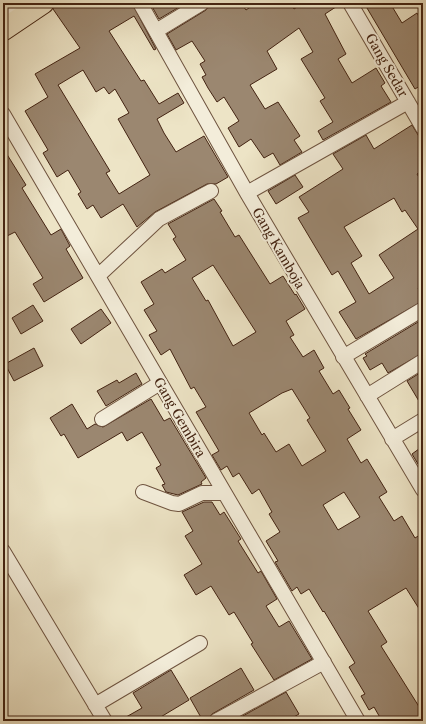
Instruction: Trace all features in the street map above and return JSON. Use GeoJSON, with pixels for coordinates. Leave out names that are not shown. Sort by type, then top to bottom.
{"type":"FeatureCollection","features":[{"type":"Feature","properties":{"kind":"main road"},"geometry":{"type":"LineString","coordinates":[[11,18],[43,3]]}},
{"type":"Feature","properties":{"kind":"street","name":"Gang Kamboja"},"geometry":{"type":"LineString","coordinates":[[140,3],[247,193],[423,490]]}},
{"type":"Feature","properties":{"kind":"street"},"geometry":{"type":"LineString","coordinates":[[156,31],[202,3]]}},
{"type":"Feature","properties":{"kind":"street","name":"Gang Sedar"},"geometry":{"type":"LineString","coordinates":[[350,3],[423,128]]}},
{"type":"Feature","properties":{"kind":"street"},"geometry":{"type":"LineString","coordinates":[[247,193],[408,102]]}},
{"type":"Feature","properties":{"kind":"street","name":"Gang Gembira"},"geometry":{"type":"LineString","coordinates":[[3,114],[358,721]]}},
{"type":"Feature","properties":{"kind":"street"},"geometry":{"type":"LineString","coordinates":[[98,276],[154,222],[211,191]]}},
{"type":"Feature","properties":{"kind":"street"},"geometry":{"type":"LineString","coordinates":[[343,357],[423,309]]}},
{"type":"Feature","properties":{"kind":"street"},"geometry":{"type":"LineString","coordinates":[[367,396],[423,362]]}},
{"type":"Feature","properties":{"kind":"street"},"geometry":{"type":"LineString","coordinates":[[102,419],[160,383]]}},
{"type":"Feature","properties":{"kind":"street"},"geometry":{"type":"LineString","coordinates":[[392,439],[423,420]]}},
{"type":"Feature","properties":{"kind":"street"},"geometry":{"type":"LineString","coordinates":[[143,492],[172,503],[179,504],[202,492],[224,492]]}},
{"type":"Feature","properties":{"kind":"street"},"geometry":{"type":"LineString","coordinates":[[3,551],[105,721]]}},
{"type":"Feature","properties":{"kind":"street"},"geometry":{"type":"LineString","coordinates":[[95,705],[200,643]]}},
{"type":"Feature","properties":{"kind":"street"},"geometry":{"type":"LineString","coordinates":[[216,721],[324,662]]}},
{"type":"Feature","properties":{"kind":"building"},"geometry":{"type":"Polygon","coordinates":[[[55,3],[132,3],[156,49],[154,50],[134,16],[109,31],[141,81],[144,80],[159,104],[178,93],[184,103],[157,119],[164,133],[176,152],[204,136],[228,177],[216,184],[207,184],[155,212],[137,227],[123,204],[101,218],[93,205],[87,209],[78,194],[81,192],[68,170],[57,177],[43,153],[48,150],[25,111],[48,97],[35,74],[80,48],[53,9],[55,3]],[[83,70],[58,85],[110,171],[106,173],[119,194],[150,175],[118,119],[129,113],[115,89],[109,94],[104,87],[96,92],[83,70]]]}},
{"type":"Feature","properties":{"kind":"building"},"geometry":{"type":"Polygon","coordinates":[[[150,3],[186,3],[159,19],[150,3]]]}},
{"type":"Feature","properties":{"kind":"building"},"geometry":{"type":"Polygon","coordinates":[[[210,3],[241,3],[246,10],[256,3],[290,3],[294,9],[303,3],[342,3],[325,14],[346,54],[338,59],[352,83],[376,68],[385,83],[381,86],[391,102],[323,140],[318,131],[333,122],[320,101],[325,98],[301,59],[313,52],[299,28],[267,51],[277,69],[250,85],[265,109],[278,102],[300,136],[294,140],[302,152],[280,165],[273,153],[264,158],[251,139],[239,147],[228,128],[239,121],[224,97],[217,102],[208,88],[202,77],[206,75],[200,64],[205,61],[192,41],[176,50],[167,34],[206,10],[210,3]]]}},
{"type":"Feature","properties":{"kind":"building"},"geometry":{"type":"Polygon","coordinates":[[[364,3],[390,3],[402,23],[417,13],[423,24],[423,84],[415,89],[364,3]]]}},
{"type":"Feature","properties":{"kind":"building"},"geometry":{"type":"Polygon","coordinates":[[[412,125],[423,143],[423,170],[417,174],[423,184],[423,284],[418,288],[423,296],[423,301],[356,339],[339,312],[356,302],[338,271],[332,275],[298,218],[309,212],[299,197],[343,169],[333,154],[366,135],[374,149],[412,125]],[[394,198],[344,227],[362,256],[351,263],[369,294],[394,278],[379,255],[418,229],[405,210],[402,212],[394,198]]]}},
{"type":"Feature","properties":{"kind":"building"},"geometry":{"type":"Polygon","coordinates":[[[3,148],[26,185],[22,188],[51,235],[61,229],[70,246],[66,249],[83,278],[44,302],[33,284],[43,278],[15,232],[3,238],[3,148]]]}},
{"type":"Feature","properties":{"kind":"building"},"geometry":{"type":"Polygon","coordinates":[[[295,175],[303,187],[276,204],[268,191],[295,175]]]}},
{"type":"Feature","properties":{"kind":"building"},"geometry":{"type":"Polygon","coordinates":[[[214,199],[235,237],[239,235],[270,284],[283,276],[305,309],[286,321],[294,335],[290,337],[303,357],[314,350],[324,368],[319,371],[333,394],[339,390],[350,408],[348,409],[361,430],[347,439],[361,463],[367,459],[387,492],[379,497],[394,521],[402,516],[415,538],[423,533],[423,615],[406,588],[368,611],[387,642],[381,646],[423,713],[423,721],[382,721],[374,707],[369,710],[361,696],[365,694],[349,667],[355,663],[324,611],[323,612],[309,589],[301,594],[297,587],[292,591],[275,562],[278,561],[266,541],[280,532],[269,514],[272,512],[259,489],[252,494],[239,473],[233,477],[227,466],[221,470],[212,455],[219,451],[196,412],[206,407],[194,387],[191,389],[170,349],[161,355],[149,335],[157,331],[144,310],[154,304],[141,282],[162,269],[165,273],[186,260],[173,239],[176,237],[168,224],[214,199]],[[213,265],[192,278],[206,301],[208,300],[233,346],[256,332],[213,265]],[[292,389],[282,393],[249,413],[262,435],[264,433],[276,452],[289,444],[302,466],[326,451],[307,420],[310,418],[292,389]],[[344,492],[323,505],[338,530],[360,517],[344,492]]]}},
{"type":"Feature","properties":{"kind":"building"},"geometry":{"type":"Polygon","coordinates":[[[33,305],[43,321],[21,334],[12,318],[33,305]]]}},
{"type":"Feature","properties":{"kind":"building"},"geometry":{"type":"Polygon","coordinates":[[[101,309],[111,323],[81,344],[71,329],[101,309]]]}},
{"type":"Feature","properties":{"kind":"building"},"geometry":{"type":"Polygon","coordinates":[[[423,319],[423,353],[388,373],[382,363],[370,370],[363,358],[367,356],[365,354],[423,319]]]}},
{"type":"Feature","properties":{"kind":"building"},"geometry":{"type":"Polygon","coordinates":[[[34,348],[43,366],[14,381],[5,364],[34,348]]]}},
{"type":"Feature","properties":{"kind":"building"},"geometry":{"type":"Polygon","coordinates":[[[423,371],[423,408],[407,381],[423,371]]]}},
{"type":"Feature","properties":{"kind":"building"},"geometry":{"type":"Polygon","coordinates":[[[136,373],[142,384],[106,406],[97,391],[117,380],[119,383],[136,373]]]}},
{"type":"Feature","properties":{"kind":"building"},"geometry":{"type":"Polygon","coordinates":[[[151,399],[164,421],[170,418],[206,478],[201,482],[202,484],[178,495],[166,492],[162,485],[165,484],[156,468],[161,465],[142,432],[127,441],[122,432],[78,458],[64,434],[61,436],[50,418],[72,404],[87,429],[95,424],[103,427],[151,399]]]}},
{"type":"Feature","properties":{"kind":"building"},"geometry":{"type":"Polygon","coordinates":[[[423,446],[423,461],[418,464],[412,454],[423,446]]]}},
{"type":"Feature","properties":{"kind":"building"},"geometry":{"type":"Polygon","coordinates":[[[204,502],[212,502],[220,515],[224,512],[241,539],[238,541],[258,573],[261,571],[277,599],[266,606],[279,627],[289,621],[312,659],[274,680],[251,644],[253,643],[234,612],[229,615],[211,586],[196,595],[184,575],[202,564],[185,536],[193,531],[182,512],[204,502]]]}},
{"type":"Feature","properties":{"kind":"building"},"geometry":{"type":"Polygon","coordinates":[[[241,668],[254,690],[212,714],[208,721],[203,721],[190,698],[241,668]]]}},
{"type":"Feature","properties":{"kind":"building"},"geometry":{"type":"Polygon","coordinates":[[[171,670],[189,700],[154,721],[119,721],[142,708],[133,693],[171,670]]]}},
{"type":"Feature","properties":{"kind":"building"},"geometry":{"type":"Polygon","coordinates":[[[286,692],[299,714],[287,721],[243,721],[241,717],[286,692]]]}}]}
